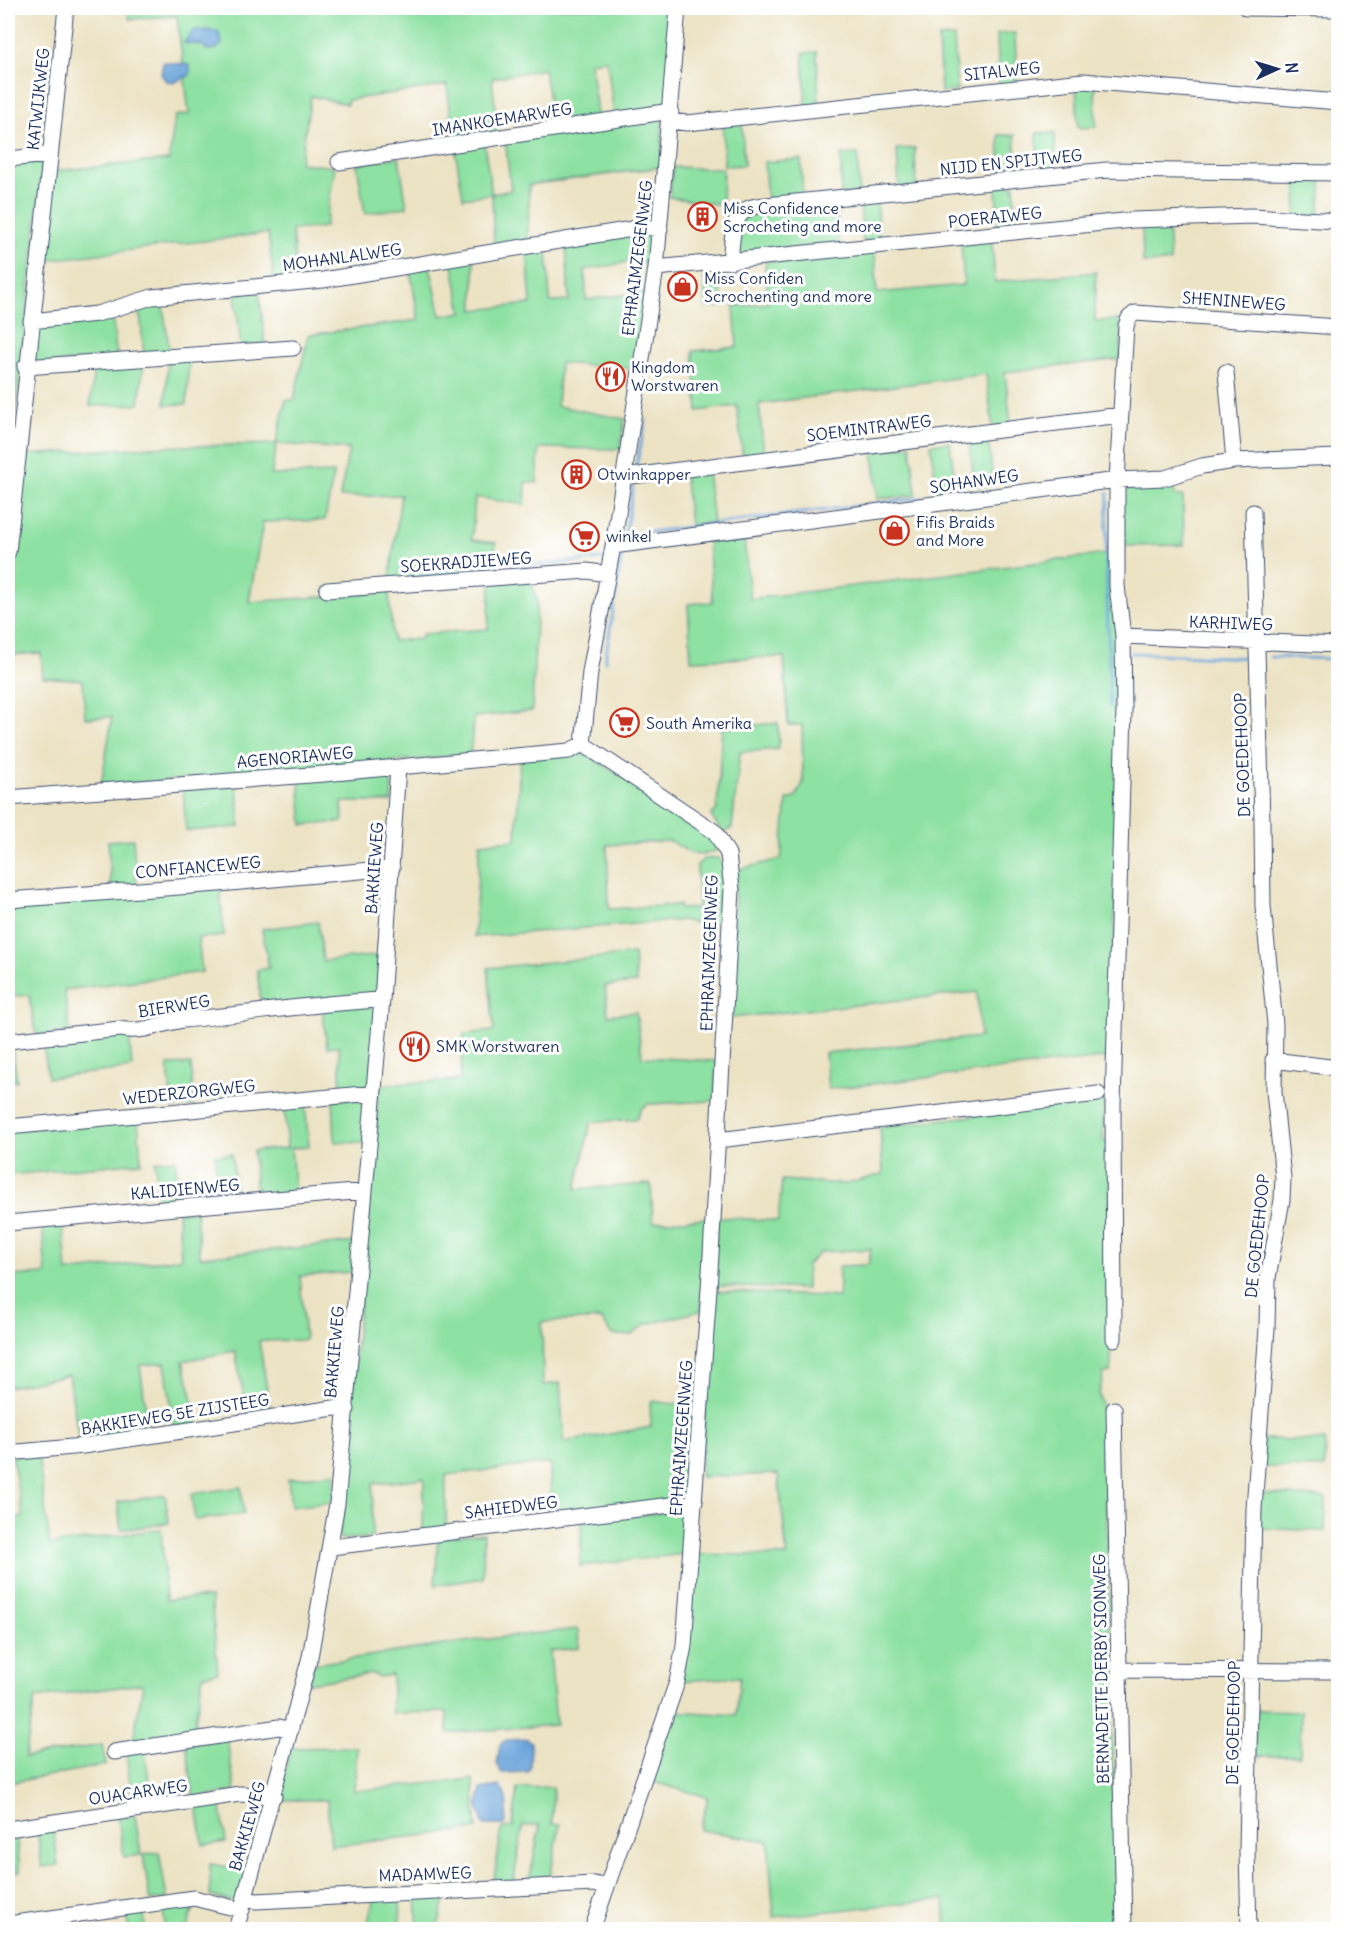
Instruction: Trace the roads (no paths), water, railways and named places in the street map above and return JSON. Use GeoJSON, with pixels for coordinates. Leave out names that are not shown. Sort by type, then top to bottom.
{"type":"FeatureCollection","features":[{"type":"Feature","properties":{"kind":"street","name":"KATWIJKWEG"},"geometry":{"type":"LineString","coordinates":[[8,552],[66,8]]}},
{"type":"Feature","properties":{"kind":"street","name":"EPHRAIMZEGENWEG"},"geometry":{"type":"LineString","coordinates":[[592,1929],[677,1682],[684,1646],[718,1140],[732,890],[728,854],[715,832],[583,744],[590,672],[613,546],[656,268],[671,117],[678,8]]}},
{"type":"Feature","properties":{"kind":"street"},"geometry":{"type":"LineString","coordinates":[[1246,8],[1338,9]]}},
{"type":"Feature","properties":{"kind":"street","name":"SITALWEG"},"geometry":{"type":"LineString","coordinates":[[671,117],[687,123],[1083,81],[1338,102]]}},
{"type":"Feature","properties":{"kind":"street","name":"IMANKOEMARWEG"},"geometry":{"type":"LineString","coordinates":[[339,162],[664,112],[671,117]]}},
{"type":"Feature","properties":{"kind":"street"},"geometry":{"type":"LineString","coordinates":[[8,159],[50,155]]}},
{"type":"Feature","properties":{"kind":"street","name":"NIJD EN SPIJTWEG"},"geometry":{"type":"LineString","coordinates":[[730,262],[737,218],[745,209],[757,206],[1107,170],[1338,173]]}},
{"type":"Feature","properties":{"kind":"street","name":"POERAIWEG"},"geometry":{"type":"LineString","coordinates":[[656,268],[1133,220],[1252,216],[1338,221]]}},
{"type":"Feature","properties":{"kind":"street","name":"MOHANLALWEG"},"geometry":{"type":"LineString","coordinates":[[31,321],[97,314],[152,297],[323,280],[644,227],[660,229]]}},
{"type":"Feature","properties":{"kind":"street","name":"SHENINEWEG"},"geometry":{"type":"LineString","coordinates":[[1121,415],[1129,318],[1135,313],[1338,327]]}},
{"type":"Feature","properties":{"kind":"street"},"geometry":{"type":"LineString","coordinates":[[26,367],[293,348]]}},
{"type":"Feature","properties":{"kind":"street"},"geometry":{"type":"LineString","coordinates":[[1226,372],[1234,461]]}},
{"type":"Feature","properties":{"kind":"street"},"geometry":{"type":"LineString","coordinates":[[1114,1340],[1113,1105],[1124,721],[1123,636],[1117,586],[1117,480],[1121,415]]}},
{"type":"Feature","properties":{"kind":"street","name":"SOEMINTRAWEG"},"geometry":{"type":"LineString","coordinates":[[623,477],[1121,415]]}},
{"type":"Feature","properties":{"kind":"street","name":"SOHANWEG"},"geometry":{"type":"LineString","coordinates":[[613,546],[1117,480],[1165,478],[1202,466],[1234,461],[1338,457]]}},
{"type":"Feature","properties":{"kind":"street","name":"DE GOEDEHOOP"},"geometry":{"type":"LineString","coordinates":[[1249,1929],[1247,1851],[1254,1509],[1267,1328],[1268,1278],[1282,1200],[1283,1178],[1273,1060],[1275,1024],[1261,872],[1253,512]]}},
{"type":"Feature","properties":{"kind":"street","name":"SOEKRADJIEWEG"},"geometry":{"type":"LineString","coordinates":[[327,590],[587,572],[608,574]]}},
{"type":"Feature","properties":{"kind":"street","name":"KARHIWEG"},"geometry":{"type":"LineString","coordinates":[[1123,636],[1338,645]]}},
{"type":"Feature","properties":{"kind":"street","name":"AGENORIAWEG"},"geometry":{"type":"LineString","coordinates":[[8,798],[569,751],[583,744]]}},
{"type":"Feature","properties":{"kind":"street","name":"BAKKIEWEG"},"geometry":{"type":"LineString","coordinates":[[236,1929],[310,1657],[331,1547],[347,1409],[382,1000],[398,767]]}},
{"type":"Feature","properties":{"kind":"street","name":"CONFIANCEWEG"},"geometry":{"type":"LineString","coordinates":[[8,900],[231,884],[392,868]]}},
{"type":"Feature","properties":{"kind":"street","name":"BIERWEG"},"geometry":{"type":"LineString","coordinates":[[8,1041],[120,1029],[130,1031],[153,1029],[162,1024],[180,1021],[340,1002],[382,1000]]}},
{"type":"Feature","properties":{"kind":"street"},"geometry":{"type":"LineString","coordinates":[[1273,1060],[1338,1068]]}},
{"type":"Feature","properties":{"kind":"street","name":"WEDERZORGWEG"},"geometry":{"type":"LineString","coordinates":[[8,1127],[373,1093]]}},
{"type":"Feature","properties":{"kind":"street"},"geometry":{"type":"LineString","coordinates":[[718,1140],[1098,1094]]}},
{"type":"Feature","properties":{"kind":"street","name":"KALIDIENWEG"},"geometry":{"type":"LineString","coordinates":[[8,1223],[365,1191]]}},
{"type":"Feature","properties":{"kind":"street","name":"BAKKIEWEG 5E ZIJSTEEG"},"geometry":{"type":"LineString","coordinates":[[8,1453],[83,1446],[334,1408],[347,1409]]}},
{"type":"Feature","properties":{"kind":"street","name":"BERNADETTE DERBY SIONWEG"},"geometry":{"type":"LineString","coordinates":[[1114,1409],[1124,1929]]}},
{"type":"Feature","properties":{"kind":"street","name":"SAHIEDWEG"},"geometry":{"type":"LineString","coordinates":[[331,1547],[695,1502]]}},
{"type":"Feature","properties":{"kind":"street"},"geometry":{"type":"LineString","coordinates":[[1119,1670],[1338,1671]]}},
{"type":"Feature","properties":{"kind":"street"},"geometry":{"type":"LineString","coordinates":[[114,1752],[279,1727],[291,1731]]}},
{"type":"Feature","properties":{"kind":"street","name":"OUACARWEG"},"geometry":{"type":"LineString","coordinates":[[8,1829],[240,1794],[264,1793],[274,1796]]}},
{"type":"Feature","properties":{"kind":"street","name":"MADAMWEG"},"geometry":{"type":"LineString","coordinates":[[8,1924],[194,1898],[243,1904],[256,1901],[594,1884],[606,1887]]}},
{"type":"Feature","properties":{"kind":"water"},"geometry":{"type":"Polygon","coordinates":[[[194,30],[218,31],[222,44],[216,49],[207,50],[202,45],[184,43],[194,30]]]}},
{"type":"Feature","properties":{"kind":"water"},"geometry":{"type":"Polygon","coordinates":[[[163,62],[190,65],[190,75],[175,82],[166,81],[161,74],[163,62]]]}},
{"type":"Feature","properties":{"kind":"water"},"geometry":{"type":"Polygon","coordinates":[[[528,1739],[531,1742],[530,1769],[527,1772],[502,1773],[497,1764],[500,1744],[507,1740],[528,1739]]]}},
{"type":"Feature","properties":{"kind":"water"},"geometry":{"type":"Polygon","coordinates":[[[499,1786],[506,1798],[506,1822],[503,1825],[483,1825],[478,1806],[481,1789],[499,1786]]]}},
{"type":"Feature","properties":{"kind":"waterway"},"geometry":{"type":"LineString","coordinates":[[636,466],[646,420]]}},
{"type":"Feature","properties":{"kind":"waterway"},"geometry":{"type":"LineString","coordinates":[[633,487],[625,535],[947,495]]}},
{"type":"Feature","properties":{"kind":"waterway"},"geometry":{"type":"LineString","coordinates":[[1108,493],[1106,556],[1110,706]]}},
{"type":"Feature","properties":{"kind":"waterway"},"geometry":{"type":"LineString","coordinates":[[605,661],[622,554]]}},
{"type":"Feature","properties":{"kind":"waterway"},"geometry":{"type":"LineString","coordinates":[[419,576],[602,559]]}},
{"type":"Feature","properties":{"kind":"waterway"},"geometry":{"type":"LineString","coordinates":[[1131,653],[1250,658]]}},
{"type":"Feature","properties":{"kind":"waterway"},"geometry":{"type":"LineString","coordinates":[[1270,657],[1338,659]]}},
{"type":"Feature","properties":{"kind":"place","name":"Miss Confidence Scrocheting and more"},"geometry":{"type":"Point","coordinates":[702,217]}},
{"type":"Feature","properties":{"kind":"place","name":"Miss Confiden Scrochenting and more"},"geometry":{"type":"Point","coordinates":[683,287]}},
{"type":"Feature","properties":{"kind":"place","name":"Kingdom Worstwaren"},"geometry":{"type":"Point","coordinates":[610,376]}},
{"type":"Feature","properties":{"kind":"place","name":"Otwinkapper"},"geometry":{"type":"Point","coordinates":[576,474]}},
{"type":"Feature","properties":{"kind":"place","name":"Fifis Braids and More"},"geometry":{"type":"Point","coordinates":[895,531]}},
{"type":"Feature","properties":{"kind":"place","name":"winkel"},"geometry":{"type":"Point","coordinates":[585,536]}},
{"type":"Feature","properties":{"kind":"place","name":"South Amerika"},"geometry":{"type":"Point","coordinates":[625,723]}},
{"type":"Feature","properties":{"kind":"place","name":"SMK Worstwaren"},"geometry":{"type":"Point","coordinates":[415,1046]}}]}
